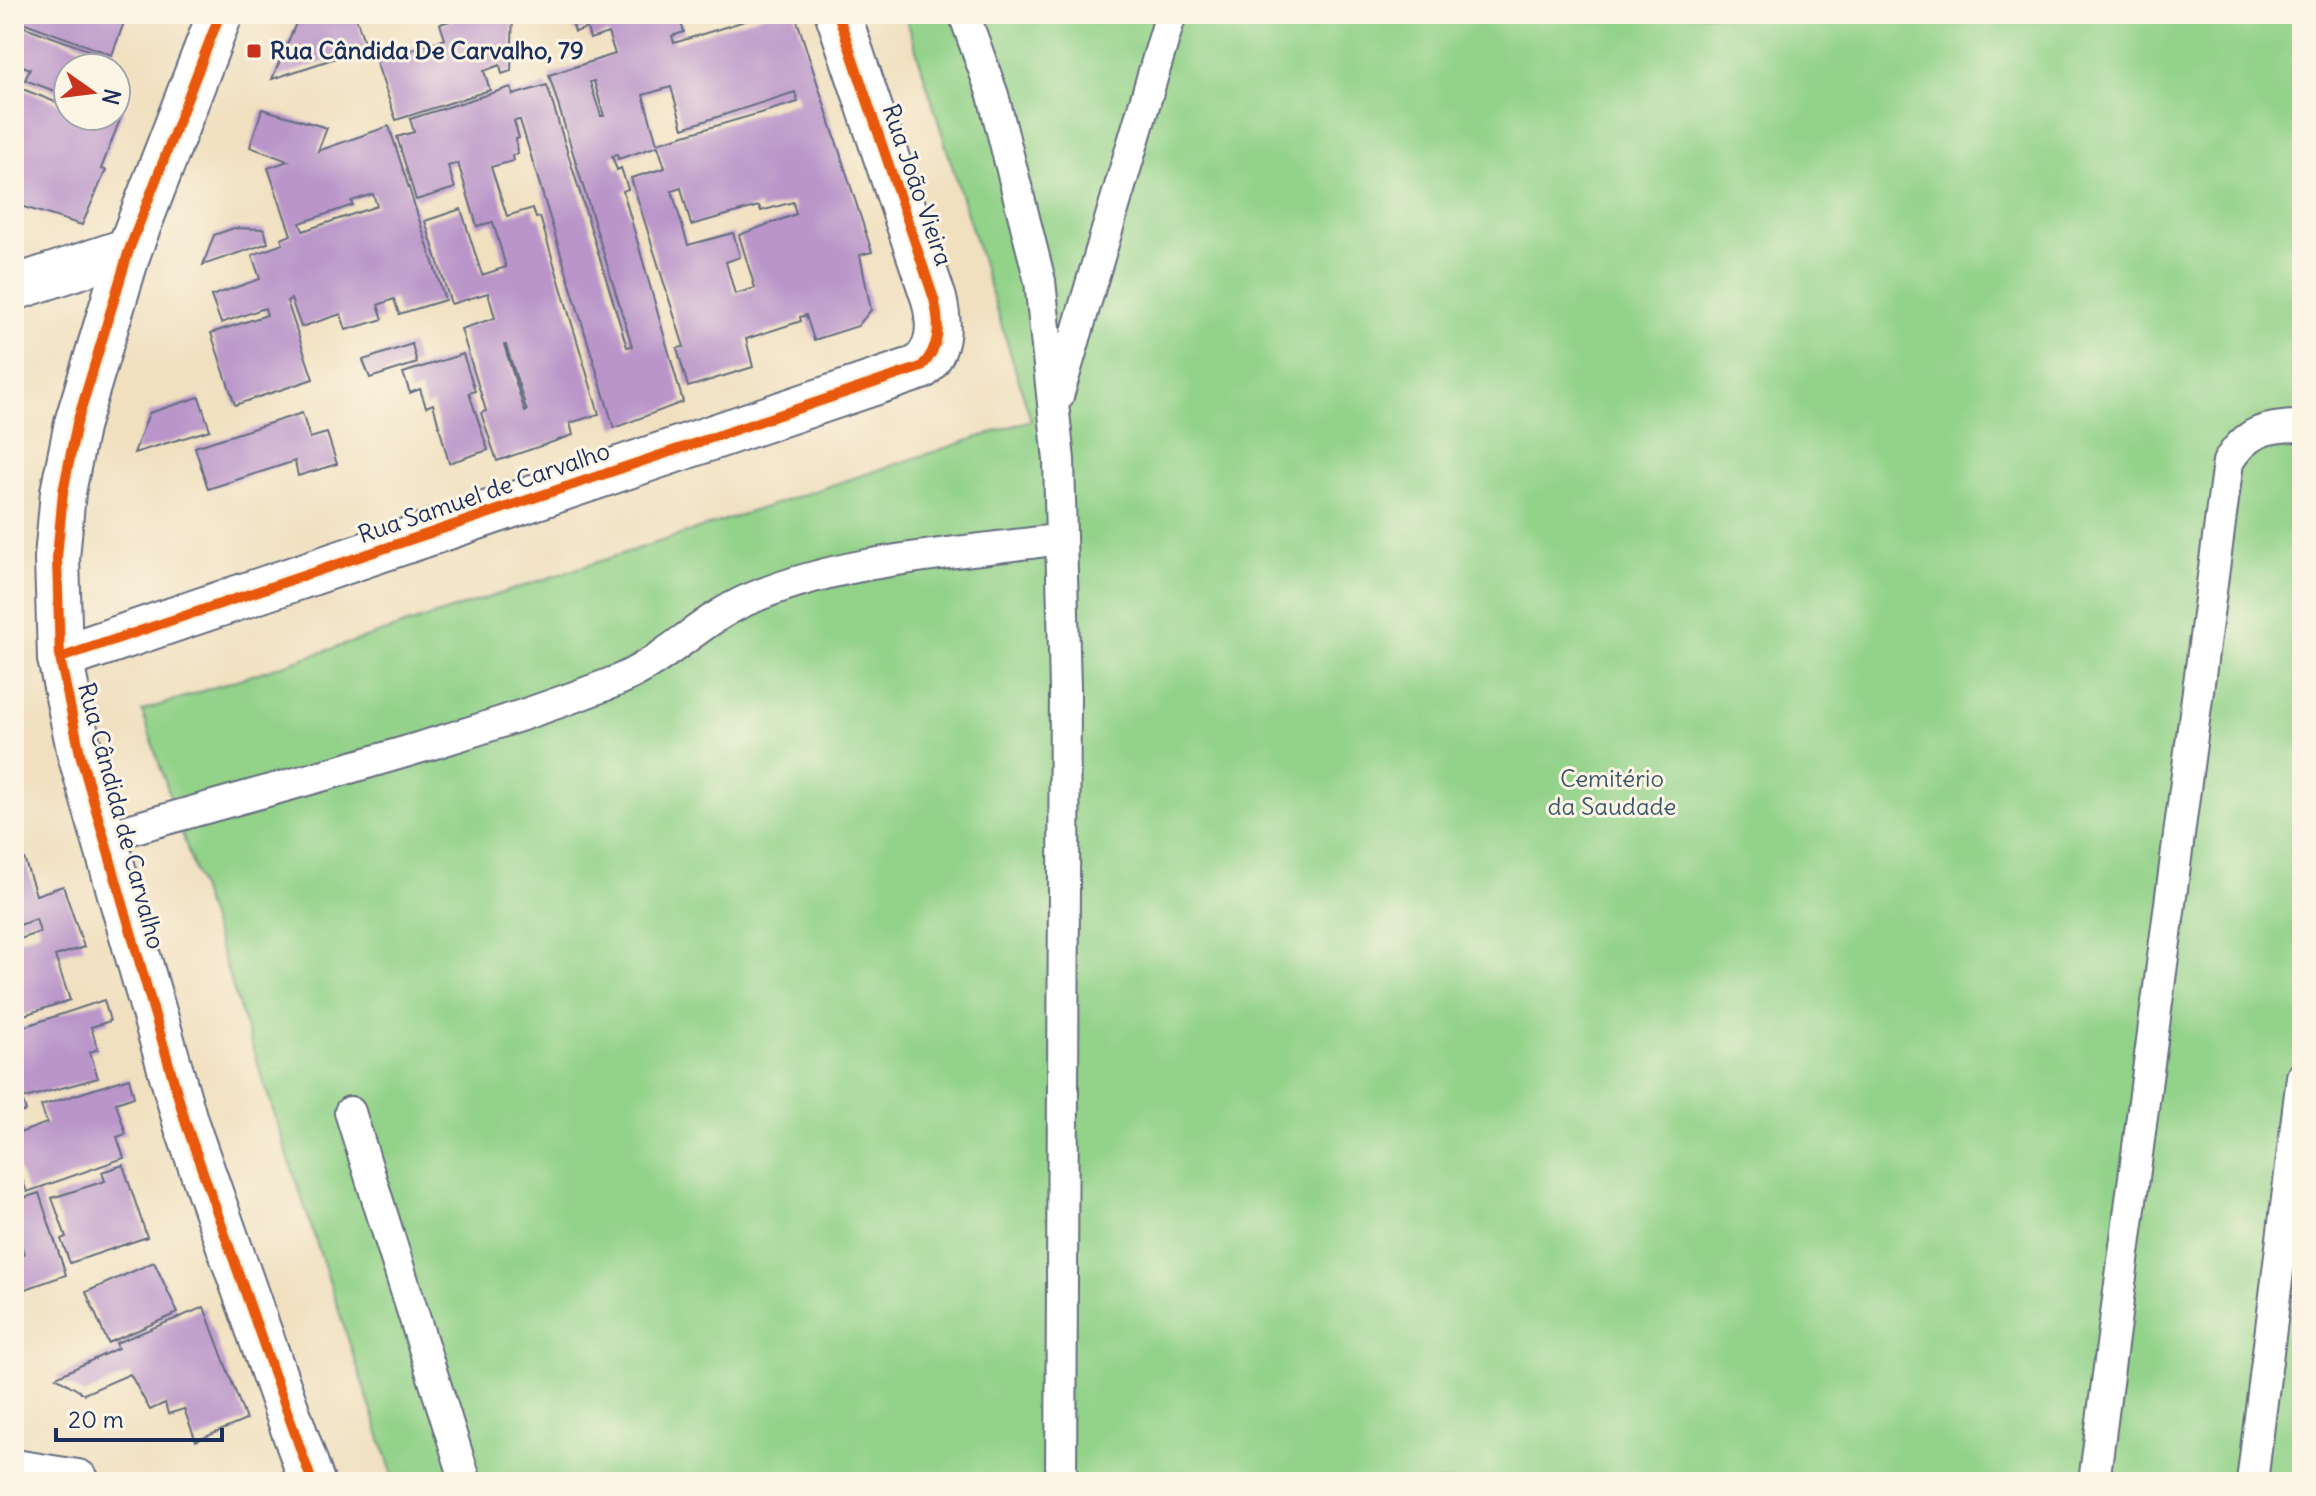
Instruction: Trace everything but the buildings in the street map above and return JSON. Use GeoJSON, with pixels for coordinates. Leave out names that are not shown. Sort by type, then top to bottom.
{"type":"FeatureCollection","features":[{"type":"Feature","properties":{"kind":"street","name":"Rua Cândida de Carvalho"},"geometry":{"type":"LineString","coordinates":[[220,14],[129,250],[84,397],[63,492],[57,558],[60,658],[80,754],[186,1124],[312,1482]]}},
{"type":"Feature","properties":{"kind":"street","name":"Rua João Vieira"},"geometry":{"type":"LineString","coordinates":[[838,14],[934,299],[939,322],[936,346],[921,367]]}},
{"type":"Feature","properties":{"kind":"street"},"geometry":{"type":"LineString","coordinates":[[14,288],[129,250]]}},
{"type":"Feature","properties":{"kind":"street","name":"Rua Samuel de Carvalho"},"geometry":{"type":"LineString","coordinates":[[60,658],[921,367]]}},
{"type":"Feature","properties":{"kind":"street"},"geometry":{"type":"LineString","coordinates":[[14,1472],[77,1482]]}},
{"type":"Feature","properties":{"kind":"lane"},"geometry":{"type":"LineString","coordinates":[[964,14],[993,95],[1040,281],[1055,407],[1061,539],[1065,1189],[1061,1482]]}},
{"type":"Feature","properties":{"kind":"lane"},"geometry":{"type":"LineString","coordinates":[[1055,407],[1171,14]]}},
{"type":"Feature","properties":{"kind":"lane"},"geometry":{"type":"LineString","coordinates":[[2094,1482],[2228,462],[2240,441],[2261,429],[2302,426]]}},
{"type":"Feature","properties":{"kind":"lane"},"geometry":{"type":"LineString","coordinates":[[104,837],[483,727],[615,681],[667,654],[715,618],[763,594],[919,555],[1061,539]]}},
{"type":"Feature","properties":{"kind":"lane"},"geometry":{"type":"LineString","coordinates":[[2252,1482],[2302,1077]]}},
{"type":"Feature","properties":{"kind":"lane"},"geometry":{"type":"LineString","coordinates":[[350,1112],[466,1482]]}},
{"type":"Feature","properties":{"kind":"green space","name":"Cemitério da Saudade"},"geometry":{"type":"Polygon","coordinates":[[[905,14],[2302,14],[2302,1482],[395,1482],[142,711],[1031,420],[905,14]]]}},
{"type":"Feature","properties":{"kind":"cycle path"},"geometry":{"type":"LineString","coordinates":[[220,14],[129,250],[77,423],[63,492],[57,558],[60,658],[80,754],[186,1124],[312,1482]]}},
{"type":"Feature","properties":{"kind":"cycle path"},"geometry":{"type":"LineString","coordinates":[[60,658],[921,367],[928,359],[937,335],[934,299],[838,14]]}},
{"type":"Feature","properties":{"kind":"place","name":"Rua Cândida De Carvalho, 79"},"geometry":{"type":"Point","coordinates":[254,51]}}]}
